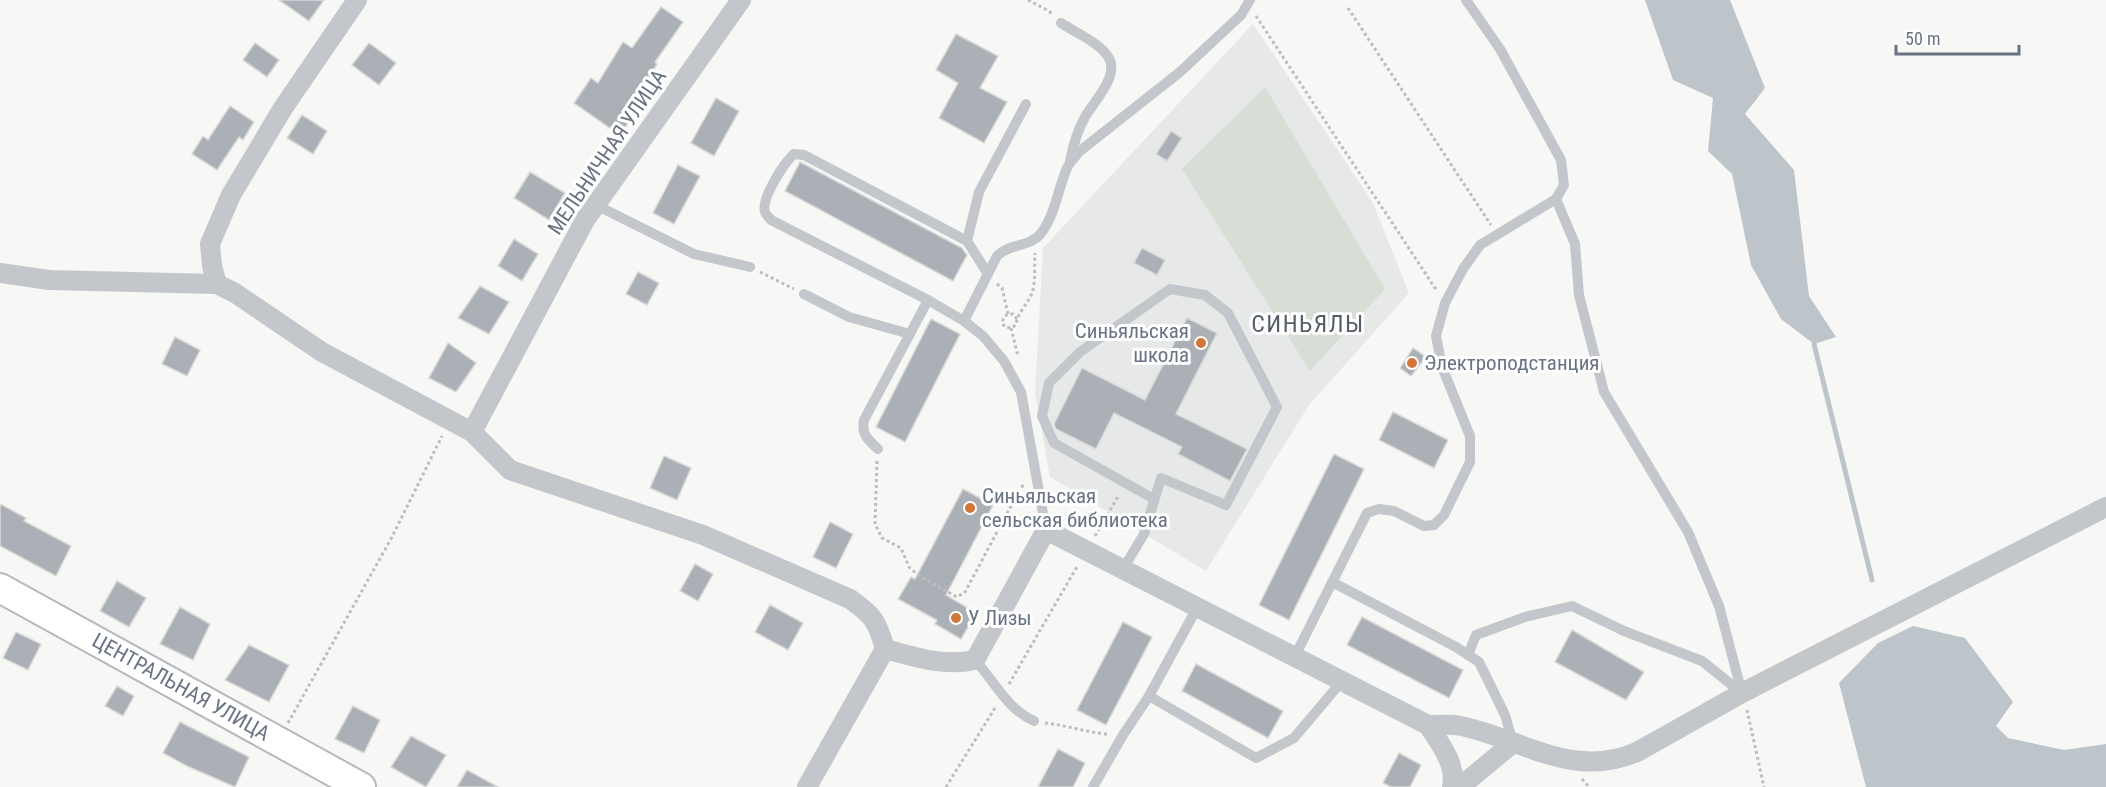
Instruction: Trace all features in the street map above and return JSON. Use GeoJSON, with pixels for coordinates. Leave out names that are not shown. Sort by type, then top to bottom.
{"type":"FeatureCollection","features":[{"type":"Feature","properties":{"kind":"street"},"geometry":{"type":"LineString","coordinates":[[217,284],[212,266],[210,244],[231,195],[283,108],[357,0]]}},
{"type":"Feature","properties":{"kind":"street","name":"МЕЛЬНИЧНАЯ УЛИЦА"},"geometry":{"type":"LineString","coordinates":[[472,432],[585,220],[741,0]]}},
{"type":"Feature","properties":{"kind":"street"},"geometry":{"type":"LineString","coordinates":[[0,273],[49,280],[217,284],[235,293],[322,352],[472,432],[510,470],[703,535],[850,598],[869,612],[878,625],[885,649],[807,787]]}},
{"type":"Feature","properties":{"kind":"street"},"geometry":{"type":"LineString","coordinates":[[885,649],[924,660],[963,663],[975,660],[1046,530],[1428,725],[1458,725],[1566,760],[1608,762],[1637,752],[1742,693],[2106,507]]}},
{"type":"Feature","properties":{"kind":"street","name":"ЦЕНТРАЛЬНАЯ УЛИЦА"},"geometry":{"type":"LineString","coordinates":[[0,588],[361,787]]}},
{"type":"Feature","properties":{"kind":"street"},"geometry":{"type":"LineString","coordinates":[[1428,725],[1450,763],[1454,778],[1452,787]]}},
{"type":"Feature","properties":{"kind":"street"},"geometry":{"type":"LineString","coordinates":[[1460,787],[1513,743]]}},
{"type":"Feature","properties":{"kind":"lane"},"geometry":{"type":"LineString","coordinates":[[1295,656],[1367,513],[1379,509],[1394,511],[1424,526],[1434,525],[1444,515],[1470,462],[1470,436],[1442,367],[1436,336],[1445,303],[1463,269],[1480,245],[1556,199],[1564,184],[1561,160],[1500,49],[1466,0]]}},
{"type":"Feature","properties":{"kind":"lane"},"geometry":{"type":"LineString","coordinates":[[1069,164],[1080,151],[1180,72],[1240,15],[1249,2]]}},
{"type":"Feature","properties":{"kind":"lane"},"geometry":{"type":"LineString","coordinates":[[964,321],[1002,250],[1032,242],[1047,225],[1069,164],[1075,137],[1084,117],[1108,81],[1112,69],[1109,57],[1061,23]]}},
{"type":"Feature","properties":{"kind":"lane"},"geometry":{"type":"LineString","coordinates":[[967,241],[979,192],[1026,104]]}},
{"type":"Feature","properties":{"kind":"lane"},"geometry":{"type":"LineString","coordinates":[[988,274],[967,241],[804,155],[794,154],[787,160],[766,198],[765,212],[771,220],[928,300],[964,321],[983,336],[1004,361],[1021,392],[1046,530]]}},
{"type":"Feature","properties":{"kind":"lane"},"geometry":{"type":"LineString","coordinates":[[1556,199],[1575,244],[1579,295],[1604,392],[1688,532],[1719,606],[1742,693]]}},
{"type":"Feature","properties":{"kind":"lane"},"geometry":{"type":"LineString","coordinates":[[596,205],[694,254],[750,267]]}},
{"type":"Feature","properties":{"kind":"lane"},"geometry":{"type":"LineString","coordinates":[[1123,569],[1144,534],[1161,478],[1226,505],[1277,406],[1228,312],[1205,295],[1170,289],[1080,352],[1049,383],[1042,416],[1054,443],[1154,499]]}},
{"type":"Feature","properties":{"kind":"lane"},"geometry":{"type":"LineString","coordinates":[[804,294],[849,317],[910,334]]}},
{"type":"Feature","properties":{"kind":"lane"},"geometry":{"type":"LineString","coordinates":[[878,449],[865,437],[862,428],[864,420],[928,300]]}},
{"type":"Feature","properties":{"kind":"lane"},"geometry":{"type":"LineString","coordinates":[[1332,582],[1479,662],[1504,714],[1513,743]]}},
{"type":"Feature","properties":{"kind":"lane"},"geometry":{"type":"LineString","coordinates":[[1093,787],[1149,696],[1198,606]]}},
{"type":"Feature","properties":{"kind":"lane"},"geometry":{"type":"LineString","coordinates":[[1468,655],[1476,635],[1525,617],[1572,606],[1624,631],[1702,661],[1742,693]]}},
{"type":"Feature","properties":{"kind":"lane"},"geometry":{"type":"LineString","coordinates":[[975,660],[988,674],[1002,696],[1018,712],[1034,722]]}},
{"type":"Feature","properties":{"kind":"lane"},"geometry":{"type":"LineString","coordinates":[[1149,696],[1256,758],[1294,738],[1342,681]]}},
{"type":"Feature","properties":{"kind":"path"},"geometry":{"type":"LineString","coordinates":[[1028,0],[1049,10],[1061,23]]}},
{"type":"Feature","properties":{"kind":"path"},"geometry":{"type":"LineString","coordinates":[[1249,2],[1445,303]]}},
{"type":"Feature","properties":{"kind":"path"},"geometry":{"type":"LineString","coordinates":[[1348,8],[1497,234]]}},
{"type":"Feature","properties":{"kind":"path"},"geometry":{"type":"LineString","coordinates":[[1008,314],[1002,323],[1005,327],[1011,328],[1016,324],[1031,297],[1034,287],[1035,254],[1041,234]]}},
{"type":"Feature","properties":{"kind":"path"},"geometry":{"type":"LineString","coordinates":[[750,267],[804,294]]}},
{"type":"Feature","properties":{"kind":"path"},"geometry":{"type":"LineString","coordinates":[[988,274],[1002,288],[1008,314]]}},
{"type":"Feature","properties":{"kind":"path"},"geometry":{"type":"LineString","coordinates":[[1008,314],[1013,314],[1017,319]]}},
{"type":"Feature","properties":{"kind":"path"},"geometry":{"type":"LineString","coordinates":[[278,741],[392,537],[450,420]]}},
{"type":"Feature","properties":{"kind":"path"},"geometry":{"type":"LineString","coordinates":[[878,449],[875,524],[882,538],[901,548],[909,567],[919,576],[957,597],[965,592],[1020,489],[1034,473]]}},
{"type":"Feature","properties":{"kind":"path"},"geometry":{"type":"LineString","coordinates":[[946,787],[1126,484]]}},
{"type":"Feature","properties":{"kind":"path"},"geometry":{"type":"LineString","coordinates":[[1742,693],[1764,787]]}},
{"type":"Feature","properties":{"kind":"path"},"geometry":{"type":"LineString","coordinates":[[1034,722],[1064,724],[1091,733],[1123,735]]}},
{"type":"Feature","properties":{"kind":"shaded area"},"geometry":{"type":"Polygon","coordinates":[[[1645,0],[1730,0],[1765,88],[1745,114],[1794,170],[1809,296],[1836,337],[1814,344],[1781,319],[1751,265],[1732,174],[1708,151],[1713,98],[1673,80],[1645,0]]]}},
{"type":"Feature","properties":{"kind":"shaded area","name":"Синьяльская школа"},"geometry":{"type":"Polygon","coordinates":[[[1253,24],[1372,201],[1409,293],[1309,405],[1206,571],[1050,477],[1035,393],[1043,248],[1253,24]]]}},
{"type":"Feature","properties":{"kind":"shaded area"},"geometry":{"type":"Polygon","coordinates":[[[1265,87],[1385,289],[1310,371],[1182,169],[1265,87]]]}},
{"type":"Feature","properties":{"kind":"shaded area"},"geometry":{"type":"Polygon","coordinates":[[[1913,626],[1965,638],[2013,702],[1996,726],[2008,738],[2064,750],[2106,744],[2106,787],[1866,787],[1839,683],[1878,643],[1913,626]]]}},
{"type":"Feature","properties":{"kind":"building"},"geometry":{"type":"Polygon","coordinates":[[[279,0],[324,0],[309,21],[279,0]]]}},
{"type":"Feature","properties":{"kind":"building"},"geometry":{"type":"Polygon","coordinates":[[[661,7],[683,22],[655,62],[657,64],[631,106],[637,110],[620,135],[574,103],[591,78],[598,83],[623,42],[632,48],[661,7]]]}},
{"type":"Feature","properties":{"kind":"building"},"geometry":{"type":"Polygon","coordinates":[[[956,34],[998,56],[980,88],[1007,102],[984,143],[939,118],[958,83],[936,70],[956,34]]]}},
{"type":"Feature","properties":{"kind":"building"},"geometry":{"type":"Polygon","coordinates":[[[255,43],[279,60],[267,77],[243,60],[255,43]]]}},
{"type":"Feature","properties":{"kind":"building"},"geometry":{"type":"Polygon","coordinates":[[[369,43],[396,63],[379,85],[352,65],[369,43]]]}},
{"type":"Feature","properties":{"kind":"building"},"geometry":{"type":"Polygon","coordinates":[[[716,98],[739,111],[714,156],[691,143],[716,98]]]}},
{"type":"Feature","properties":{"kind":"building"},"geometry":{"type":"Polygon","coordinates":[[[230,106],[254,122],[243,140],[239,137],[217,170],[192,154],[203,136],[208,140],[230,106]]]}},
{"type":"Feature","properties":{"kind":"building"},"geometry":{"type":"Polygon","coordinates":[[[302,115],[327,131],[313,154],[287,138],[302,115]]]}},
{"type":"Feature","properties":{"kind":"building"},"geometry":{"type":"Polygon","coordinates":[[[1171,131],[1182,138],[1167,161],[1156,154],[1171,131]]]}},
{"type":"Feature","properties":{"kind":"building"},"geometry":{"type":"Polygon","coordinates":[[[800,162],[962,248],[967,255],[953,281],[785,191],[800,162]]]}},
{"type":"Feature","properties":{"kind":"building"},"geometry":{"type":"Polygon","coordinates":[[[678,165],[700,176],[674,224],[653,213],[678,165]]]}},
{"type":"Feature","properties":{"kind":"building"},"geometry":{"type":"Polygon","coordinates":[[[530,172],[565,193],[549,220],[514,198],[530,172]]]}},
{"type":"Feature","properties":{"kind":"building"},"geometry":{"type":"Polygon","coordinates":[[[514,239],[538,254],[522,281],[498,266],[514,239]]]}},
{"type":"Feature","properties":{"kind":"building"},"geometry":{"type":"Polygon","coordinates":[[[1142,248],[1165,260],[1157,275],[1134,263],[1142,248]]]}},
{"type":"Feature","properties":{"kind":"building"},"geometry":{"type":"Polygon","coordinates":[[[638,272],[659,283],[647,305],[626,294],[638,272]]]}},
{"type":"Feature","properties":{"kind":"building"},"geometry":{"type":"Polygon","coordinates":[[[480,286],[509,302],[489,334],[458,318],[480,286]]]}},
{"type":"Feature","properties":{"kind":"building"},"geometry":{"type":"Polygon","coordinates":[[[1187,318],[1217,333],[1176,414],[1247,449],[1230,481],[1178,454],[1182,447],[1114,413],[1096,449],[1056,429],[1054,424],[1082,368],[1145,400],[1187,318]]]}},
{"type":"Feature","properties":{"kind":"building"},"geometry":{"type":"Polygon","coordinates":[[[931,319],[960,334],[905,442],[876,427],[931,319]]]}},
{"type":"Feature","properties":{"kind":"building"},"geometry":{"type":"Polygon","coordinates":[[[175,337],[200,350],[187,376],[162,364],[175,337]]]}},
{"type":"Feature","properties":{"kind":"building"},"geometry":{"type":"Polygon","coordinates":[[[448,343],[476,363],[456,392],[429,378],[448,343]]]}},
{"type":"Feature","properties":{"kind":"building","name":"Электроподстанция"},"geometry":{"type":"Polygon","coordinates":[[[1413,348],[1426,357],[1411,376],[1400,368],[1413,348]]]}},
{"type":"Feature","properties":{"kind":"building"},"geometry":{"type":"Polygon","coordinates":[[[1393,412],[1448,440],[1434,468],[1379,440],[1393,412]]]}},
{"type":"Feature","properties":{"kind":"building"},"geometry":{"type":"Polygon","coordinates":[[[1334,454],[1364,469],[1289,620],[1259,605],[1334,454]]]}},
{"type":"Feature","properties":{"kind":"building"},"geometry":{"type":"Polygon","coordinates":[[[664,456],[691,468],[677,500],[650,488],[664,456]]]}},
{"type":"Feature","properties":{"kind":"building"},"geometry":{"type":"Polygon","coordinates":[[[963,489],[993,505],[946,595],[976,613],[961,639],[935,624],[937,620],[898,599],[911,577],[915,579],[963,489]]]}},
{"type":"Feature","properties":{"kind":"building"},"geometry":{"type":"Polygon","coordinates":[[[0,504],[26,518],[24,521],[71,546],[56,576],[0,546],[0,504]]]}},
{"type":"Feature","properties":{"kind":"building"},"geometry":{"type":"Polygon","coordinates":[[[830,522],[853,534],[836,568],[813,557],[830,522]]]}},
{"type":"Feature","properties":{"kind":"building"},"geometry":{"type":"Polygon","coordinates":[[[695,564],[713,574],[698,601],[680,591],[695,564]]]}},
{"type":"Feature","properties":{"kind":"building"},"geometry":{"type":"Polygon","coordinates":[[[117,581],[146,598],[129,627],[100,611],[117,581]]]}},
{"type":"Feature","properties":{"kind":"building"},"geometry":{"type":"Polygon","coordinates":[[[770,605],[803,623],[788,650],[755,632],[770,605]]]}},
{"type":"Feature","properties":{"kind":"building"},"geometry":{"type":"Polygon","coordinates":[[[180,607],[210,624],[193,660],[160,644],[180,607]]]}},
{"type":"Feature","properties":{"kind":"building"},"geometry":{"type":"Polygon","coordinates":[[[1362,617],[1463,670],[1449,698],[1347,645],[1362,617]]]}},
{"type":"Feature","properties":{"kind":"building"},"geometry":{"type":"Polygon","coordinates":[[[1123,622],[1152,637],[1106,725],[1077,710],[1123,622]]]}},
{"type":"Feature","properties":{"kind":"building"},"geometry":{"type":"Polygon","coordinates":[[[1572,630],[1644,672],[1626,700],[1555,662],[1572,630]]]}},
{"type":"Feature","properties":{"kind":"building"},"geometry":{"type":"Polygon","coordinates":[[[16,632],[41,644],[28,670],[3,658],[16,632]]]}},
{"type":"Feature","properties":{"kind":"building"},"geometry":{"type":"Polygon","coordinates":[[[249,645],[289,665],[269,702],[225,680],[249,645]]]}},
{"type":"Feature","properties":{"kind":"building"},"geometry":{"type":"Polygon","coordinates":[[[1196,664],[1283,711],[1268,738],[1182,691],[1196,664]]]}},
{"type":"Feature","properties":{"kind":"building"},"geometry":{"type":"Polygon","coordinates":[[[117,686],[134,696],[123,716],[105,706],[117,686]]]}},
{"type":"Feature","properties":{"kind":"building"},"geometry":{"type":"Polygon","coordinates":[[[353,706],[380,720],[364,753],[335,739],[353,706]]]}},
{"type":"Feature","properties":{"kind":"building"},"geometry":{"type":"Polygon","coordinates":[[[180,722],[249,757],[235,787],[163,753],[180,722]]]}},
{"type":"Feature","properties":{"kind":"building"},"geometry":{"type":"Polygon","coordinates":[[[411,736],[446,755],[426,787],[391,767],[411,736]]]}},
{"type":"Feature","properties":{"kind":"building"},"geometry":{"type":"Polygon","coordinates":[[[1058,749],[1085,763],[1073,787],[1038,787],[1058,749]]]}},
{"type":"Feature","properties":{"kind":"building"},"geometry":{"type":"Polygon","coordinates":[[[1399,753],[1421,765],[1410,787],[1391,787],[1383,783],[1399,753]]]}},
{"type":"Feature","properties":{"kind":"building"},"geometry":{"type":"Polygon","coordinates":[[[467,770],[498,787],[457,787],[467,770]]]}},
{"type":"Feature","properties":{"kind":"waterway"},"geometry":{"type":"LineString","coordinates":[[1814,344],[1872,580]]}},
{"type":"Feature","properties":{"kind":"place","name":"Синьяльская школа"},"geometry":{"type":"Point","coordinates":[1201,343]}},
{"type":"Feature","properties":{"kind":"place","name":"Электроподстанция"},"geometry":{"type":"Point","coordinates":[1412,363]}},
{"type":"Feature","properties":{"kind":"place","name":"Синьяльская сельская библиотека"},"geometry":{"type":"Point","coordinates":[970,508]}},
{"type":"Feature","properties":{"kind":"place","name":"У Лизы"},"geometry":{"type":"Point","coordinates":[956,618]}},
{"type":"Feature","properties":{"kind":"district","name":"СИНЬЯЛЫ"},"geometry":{"type":"Point","coordinates":[1308,324]}}]}
